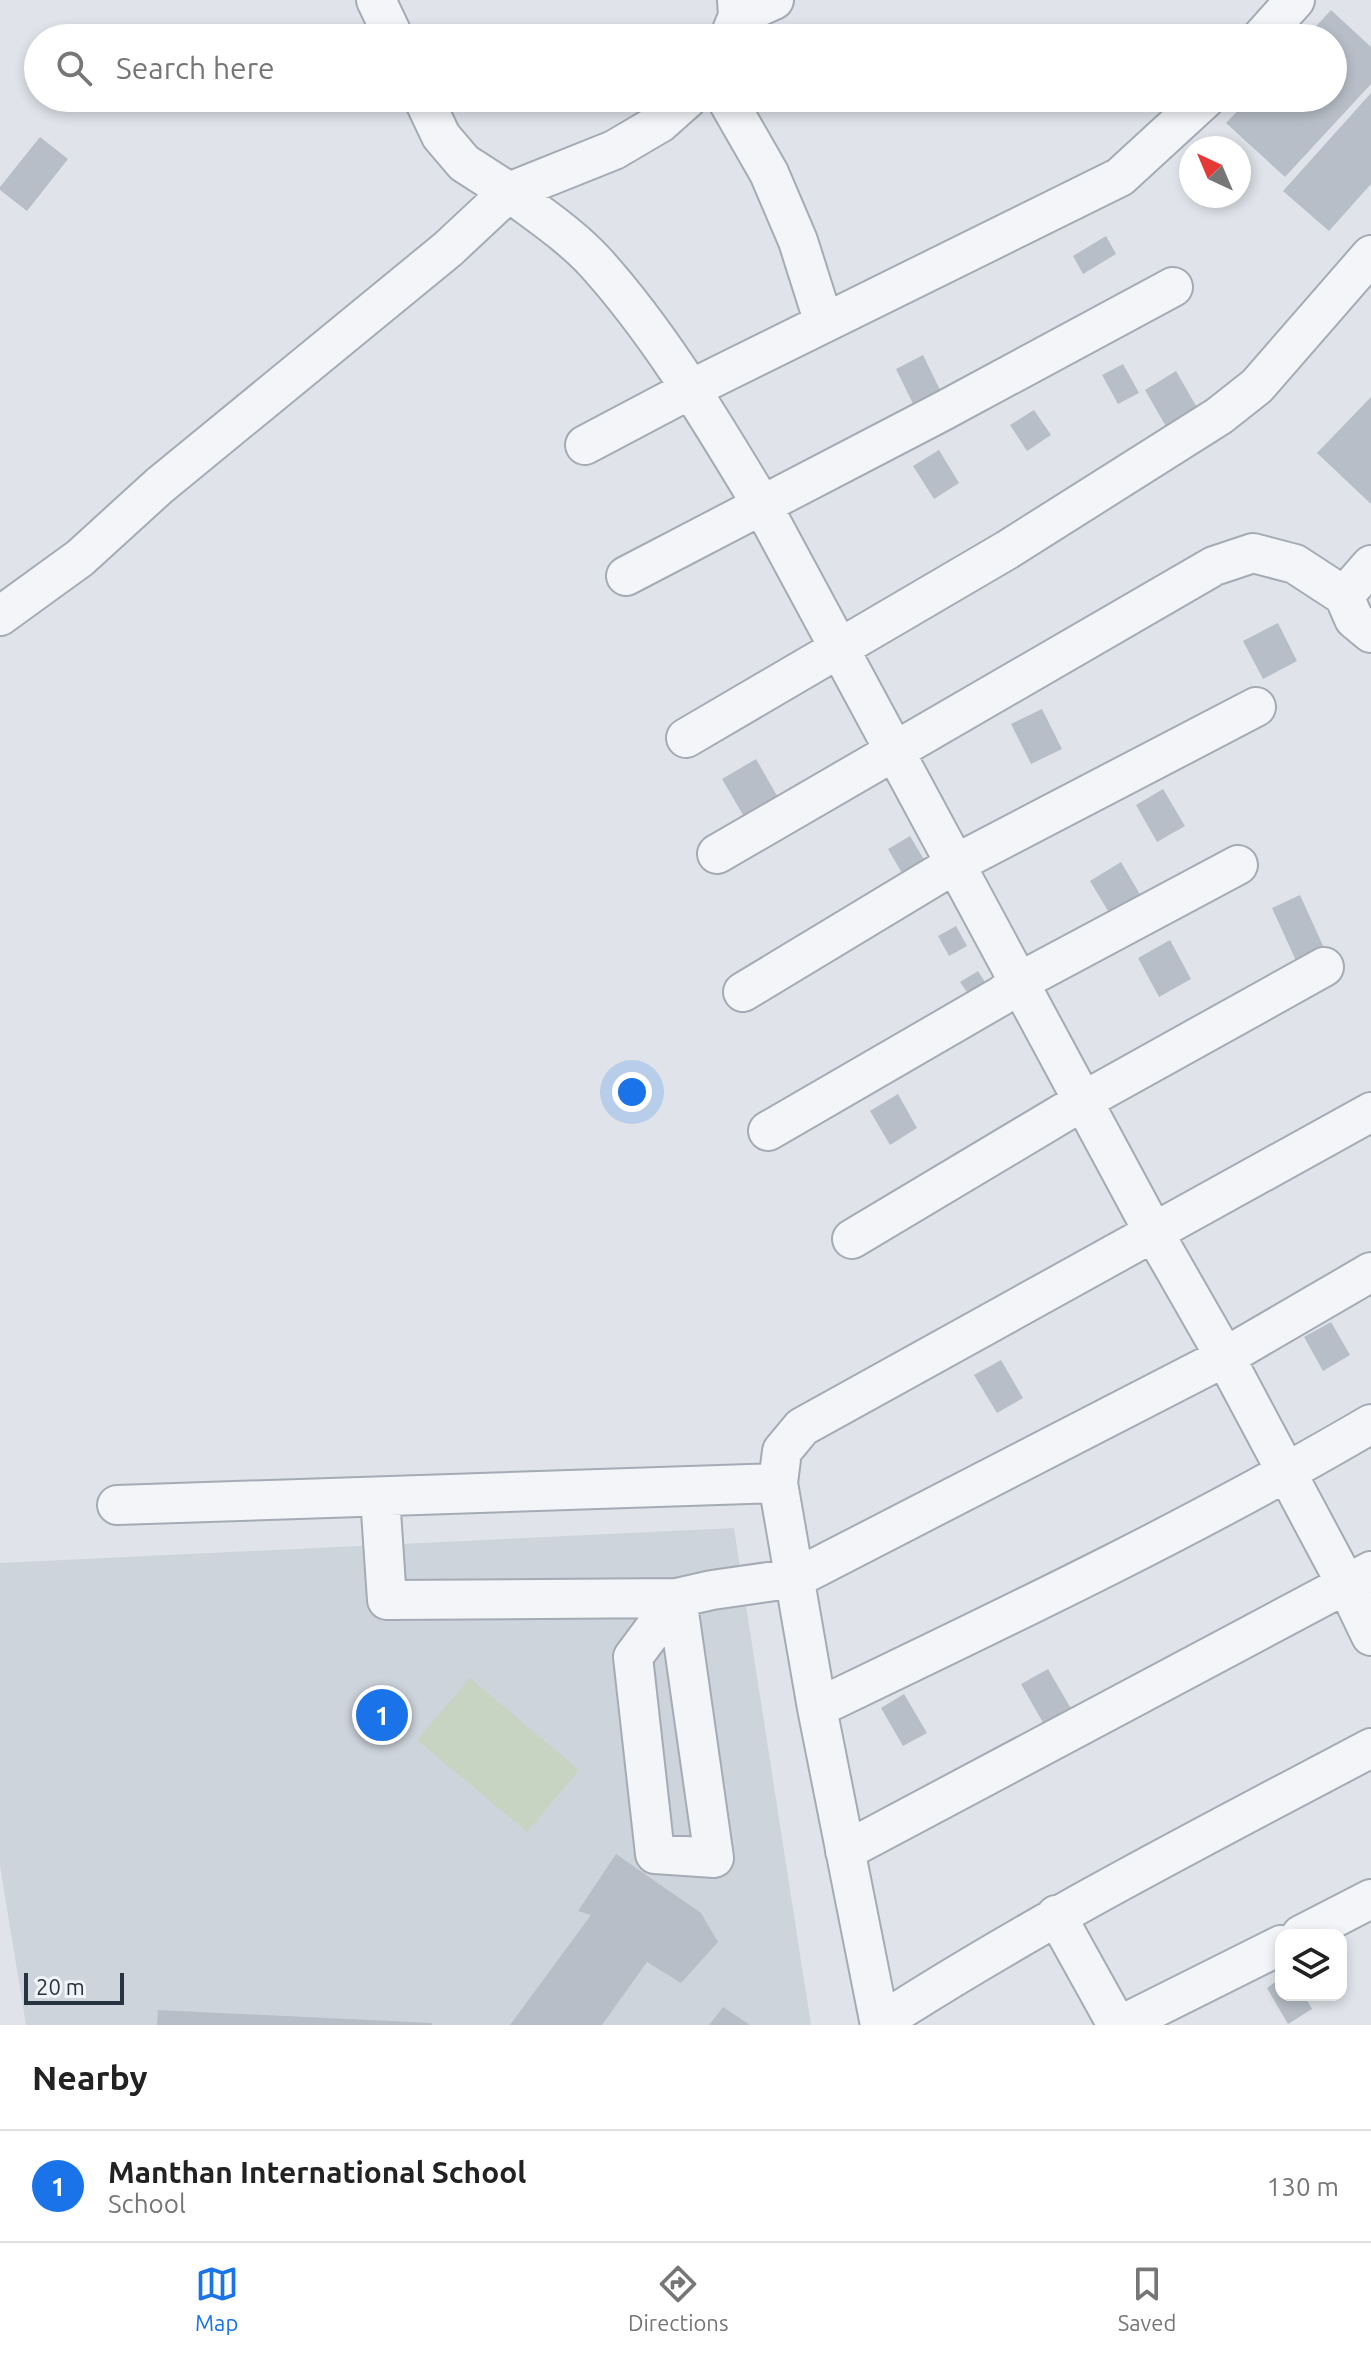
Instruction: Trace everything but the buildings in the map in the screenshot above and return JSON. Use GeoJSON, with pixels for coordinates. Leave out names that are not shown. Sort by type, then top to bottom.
{"type":"FeatureCollection","features":[{"type":"Feature","properties":{"kind":"street"},"geometry":{"type":"LineString","coordinates":[[376,0],[387,24]]}},
{"type":"Feature","properties":{"kind":"street"},"geometry":{"type":"LineString","coordinates":[[735,18],[774,0]]}},
{"type":"Feature","properties":{"kind":"street"},"geometry":{"type":"LineString","coordinates":[[1274,24],[1295,0]]}},
{"type":"Feature","properties":{"kind":"street"},"geometry":{"type":"LineString","coordinates":[[430,112],[441,136],[464,163],[509,192],[594,261],[691,389],[762,505],[1286,1474],[1359,1578],[1371,1636]]}},
{"type":"Feature","properties":{"kind":"street"},"geometry":{"type":"LineString","coordinates":[[0,616],[80,558],[159,486],[448,249],[509,192],[614,150],[660,123],[672,112]]}},
{"type":"Feature","properties":{"kind":"street"},"geometry":{"type":"LineString","coordinates":[[734,112],[769,173],[798,241],[824,323]]}},
{"type":"Feature","properties":{"kind":"street"},"geometry":{"type":"LineString","coordinates":[[585,445],[691,389],[1120,177],[1191,112]]}},
{"type":"Feature","properties":{"kind":"street"},"geometry":{"type":"LineString","coordinates":[[686,738],[1007,550],[1219,416],[1257,386],[1371,255]]}},
{"type":"Feature","properties":{"kind":"street"},"geometry":{"type":"LineString","coordinates":[[626,576],[1173,287]]}},
{"type":"Feature","properties":{"kind":"street"},"geometry":{"type":"LineString","coordinates":[[717,854],[1214,566],[1253,553],[1295,564],[1344,596],[1354,619],[1371,633]]}},
{"type":"Feature","properties":{"kind":"street"},"geometry":{"type":"LineString","coordinates":[[1344,596],[1371,565]]}},
{"type":"Feature","properties":{"kind":"street"},"geometry":{"type":"LineString","coordinates":[[743,992],[955,864],[1256,707]]}},
{"type":"Feature","properties":{"kind":"street"},"geometry":{"type":"LineString","coordinates":[[768,1131],[1001,996],[1019,982],[1238,865]]}},
{"type":"Feature","properties":{"kind":"street"},"geometry":{"type":"LineString","coordinates":[[852,1239],[1083,1101],[1324,967]]}},
{"type":"Feature","properties":{"kind":"street"},"geometry":{"type":"LineString","coordinates":[[1371,1112],[802,1427],[782,1451],[778,1483],[817,1708],[880,2024],[956,1974],[1056,1915],[1371,1748]]}},
{"type":"Feature","properties":{"kind":"street"},"geometry":{"type":"LineString","coordinates":[[380,1497],[387,1600],[677,1598],[796,1578],[1225,1357],[1371,1272]]}},
{"type":"Feature","properties":{"kind":"street"},"geometry":{"type":"LineString","coordinates":[[817,1708],[1049,1596],[1286,1474],[1371,1424]]}},
{"type":"Feature","properties":{"kind":"street"},"geometry":{"type":"LineString","coordinates":[[117,1505],[778,1483]]}},
{"type":"Feature","properties":{"kind":"street"},"geometry":{"type":"LineString","coordinates":[[845,1851],[1359,1578]]}},
{"type":"Feature","properties":{"kind":"street"},"geometry":{"type":"LineString","coordinates":[[677,1598],[692,1705],[714,1858],[655,1854],[633,1657],[677,1598]]}},
{"type":"Feature","properties":{"kind":"street"},"geometry":{"type":"LineString","coordinates":[[1313,1929],[1371,1899]]}},
{"type":"Feature","properties":{"kind":"street"},"geometry":{"type":"LineString","coordinates":[[1056,1915],[1119,2025],[1275,1948]]}},
{"type":"Feature","properties":{"kind":"shaded area"},"geometry":{"type":"Polygon","coordinates":[[[734,1528],[811,2025],[26,2025],[0,1866],[0,1563],[734,1528]]]}},
{"type":"Feature","properties":{"kind":"green space"},"geometry":{"type":"Polygon","coordinates":[[[470,1678],[579,1770],[527,1832],[417,1740],[470,1678]]]}},
{"type":"Feature","properties":{"kind":"place","name":"Manthan International School"},"geometry":{"type":"Point","coordinates":[382,1715]}}]}
